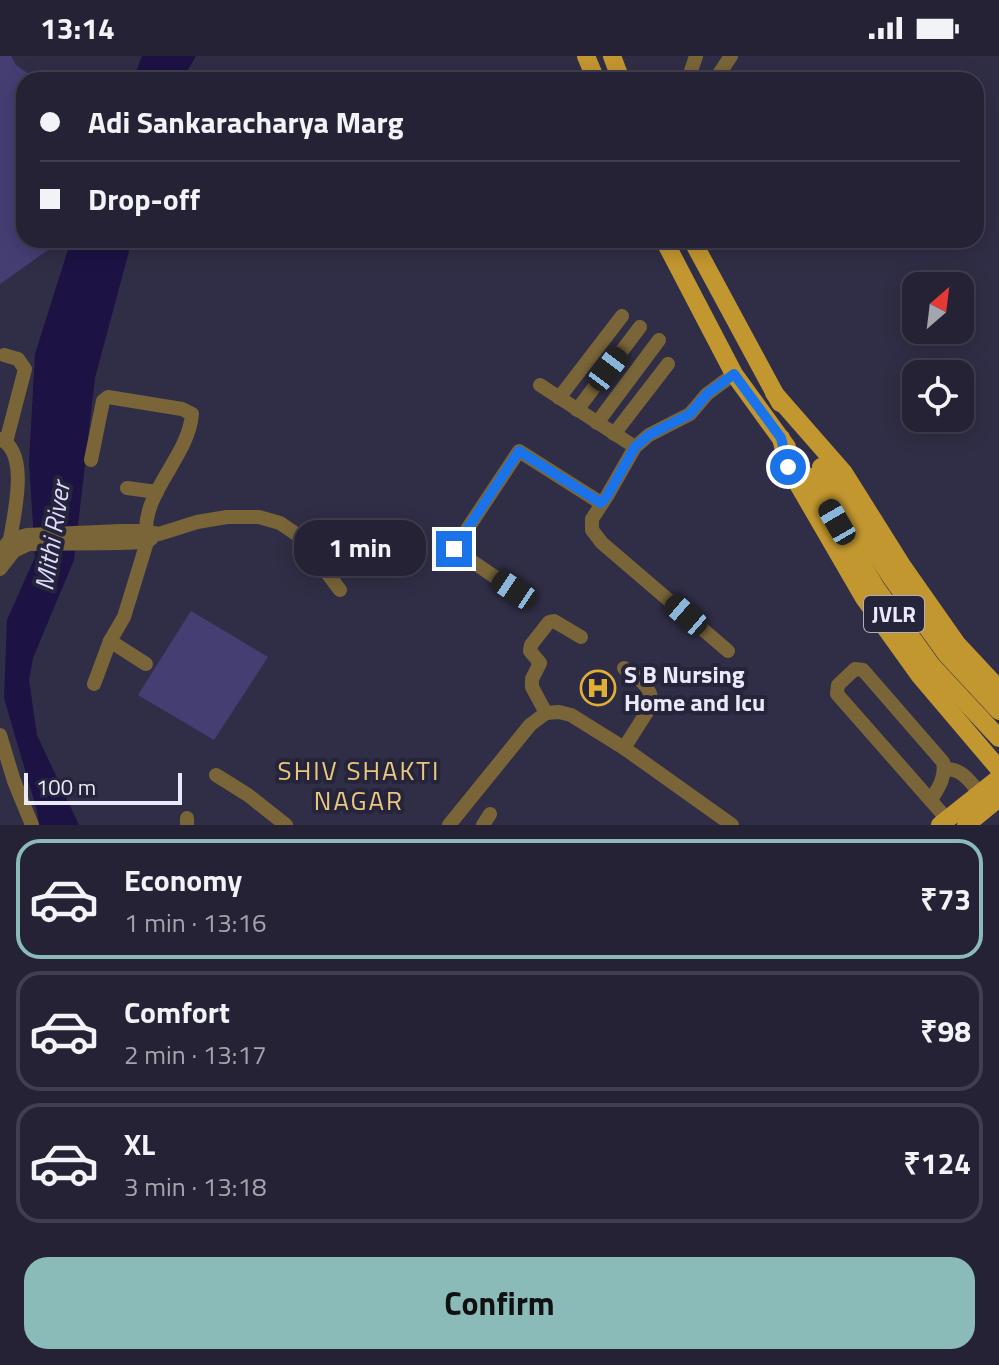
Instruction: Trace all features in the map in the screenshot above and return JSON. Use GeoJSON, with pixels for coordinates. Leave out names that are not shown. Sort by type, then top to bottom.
{"type":"FeatureCollection","features":[{"type":"Feature","properties":{"kind":"main road","name":"JVLR"},"geometry":{"type":"LineString","coordinates":[[668,248],[734,374],[781,438],[814,472],[937,642],[999,711]]}},
{"type":"Feature","properties":{"kind":"main road","name":"JVLR"},"geometry":{"type":"LineString","coordinates":[[696,248],[774,393],[825,500],[876,588],[932,666],[999,738]]}},
{"type":"Feature","properties":{"kind":"main road"},"geometry":{"type":"LineString","coordinates":[[774,393],[844,473],[903,567],[957,644],[999,689]]}},
{"type":"Feature","properties":{"kind":"main road"},"geometry":{"type":"LineString","coordinates":[[781,438],[788,467],[864,598],[920,676],[999,769]]}},
{"type":"Feature","properties":{"kind":"main road"},"geometry":{"type":"LineString","coordinates":[[940,699],[977,666]]}},
{"type":"Feature","properties":{"kind":"main road"},"geometry":{"type":"LineString","coordinates":[[943,822],[999,778]]}},
{"type":"Feature","properties":{"kind":"main road"},"geometry":{"type":"LineString","coordinates":[[966,825],[999,798]]}},
{"type":"Feature","properties":{"kind":"street"},"geometry":{"type":"LineString","coordinates":[[559,398],[622,316]]}},
{"type":"Feature","properties":{"kind":"street"},"geometry":{"type":"LineString","coordinates":[[577,410],[640,327]]}},
{"type":"Feature","properties":{"kind":"street"},"geometry":{"type":"LineString","coordinates":[[597,423],[659,340]]}},
{"type":"Feature","properties":{"kind":"street"},"geometry":{"type":"LineString","coordinates":[[0,569],[8,548],[19,474],[15,452],[3,441],[25,369],[18,359],[4,355]]}},
{"type":"Feature","properties":{"kind":"street"},"geometry":{"type":"LineString","coordinates":[[614,434],[668,364]]}},
{"type":"Feature","properties":{"kind":"street"},"geometry":{"type":"LineString","coordinates":[[728,651],[602,543],[592,530],[592,519],[635,447],[649,435],[690,414],[707,394],[734,374]]}},
{"type":"Feature","properties":{"kind":"street"},"geometry":{"type":"LineString","coordinates":[[540,385],[635,447]]}},
{"type":"Feature","properties":{"kind":"street"},"geometry":{"type":"LineString","coordinates":[[91,460],[103,401],[108,397],[192,414],[182,447],[150,504],[150,535],[124,617],[110,641],[94,684]]}},
{"type":"Feature","properties":{"kind":"street"},"geometry":{"type":"LineString","coordinates":[[514,590],[454,549],[519,451],[601,503]]}},
{"type":"Feature","properties":{"kind":"street"},"geometry":{"type":"LineString","coordinates":[[127,488],[157,492]]}},
{"type":"Feature","properties":{"kind":"street"},"geometry":{"type":"LineString","coordinates":[[8,548],[28,540],[150,535],[227,517],[259,517],[280,523],[299,536],[340,590]]}},
{"type":"Feature","properties":{"kind":"street"},"geometry":{"type":"LineString","coordinates":[[546,713],[532,687],[532,679],[540,663],[530,651],[531,645],[549,622],[554,621],[581,637]]}},
{"type":"Feature","properties":{"kind":"street"},"geometry":{"type":"LineString","coordinates":[[110,641],[146,664]]}},
{"type":"Feature","properties":{"kind":"street"},"geometry":{"type":"LineString","coordinates":[[624,668],[643,682],[653,698],[624,748]]}},
{"type":"Feature","properties":{"kind":"street"},"geometry":{"type":"LineString","coordinates":[[931,800],[942,783],[943,762],[863,670],[855,669],[838,685],[837,694],[931,800],[943,822]]}},
{"type":"Feature","properties":{"kind":"street"},"geometry":{"type":"LineString","coordinates":[[449,825],[530,725],[546,713],[559,712],[571,715],[624,748],[732,825]]}},
{"type":"Feature","properties":{"kind":"street"},"geometry":{"type":"LineString","coordinates":[[0,735],[32,825]]}},
{"type":"Feature","properties":{"kind":"street"},"geometry":{"type":"LineString","coordinates":[[944,769],[962,773],[980,793]]}},
{"type":"Feature","properties":{"kind":"street"},"geometry":{"type":"LineString","coordinates":[[216,775],[286,825]]}},
{"type":"Feature","properties":{"kind":"shaded area"},"geometry":{"type":"Polygon","coordinates":[[[0,56],[11,56],[16,65],[26,72],[16,72],[16,248],[51,248],[0,284],[0,56]]]}},
{"type":"Feature","properties":{"kind":"shaded area"},"geometry":{"type":"Polygon","coordinates":[[[191,611],[268,657],[214,740],[138,695],[191,611]]]}},
{"type":"Feature","properties":{"kind":"water"},"geometry":{"type":"Polygon","coordinates":[[[142,56],[196,56],[187,72],[136,72],[142,56]]]}},
{"type":"Feature","properties":{"kind":"water","name":"Mithi River"},"geometry":{"type":"Polygon","coordinates":[[[68,248],[130,248],[95,378],[74,560],[33,658],[29,680],[37,735],[79,825],[39,825],[4,698],[7,620],[35,557],[29,462],[35,354],[68,248]]]}},
{"type":"Feature","properties":{"kind":"place","name":"S B Nursing Home and Icu"},"geometry":{"type":"Point","coordinates":[598,688]}},
{"type":"Feature","properties":{"kind":"district","name":"SHIV SHAKTI NAGAR"},"geometry":{"type":"Point","coordinates":[359,785]}},
{"type":"Feature","properties":{"kind":"route"},"geometry":{"type":"LineString","coordinates":[[454,549],[519,451],[601,503],[635,447],[649,435],[690,414],[707,394],[734,374],[781,438],[788,467]]}}]}
